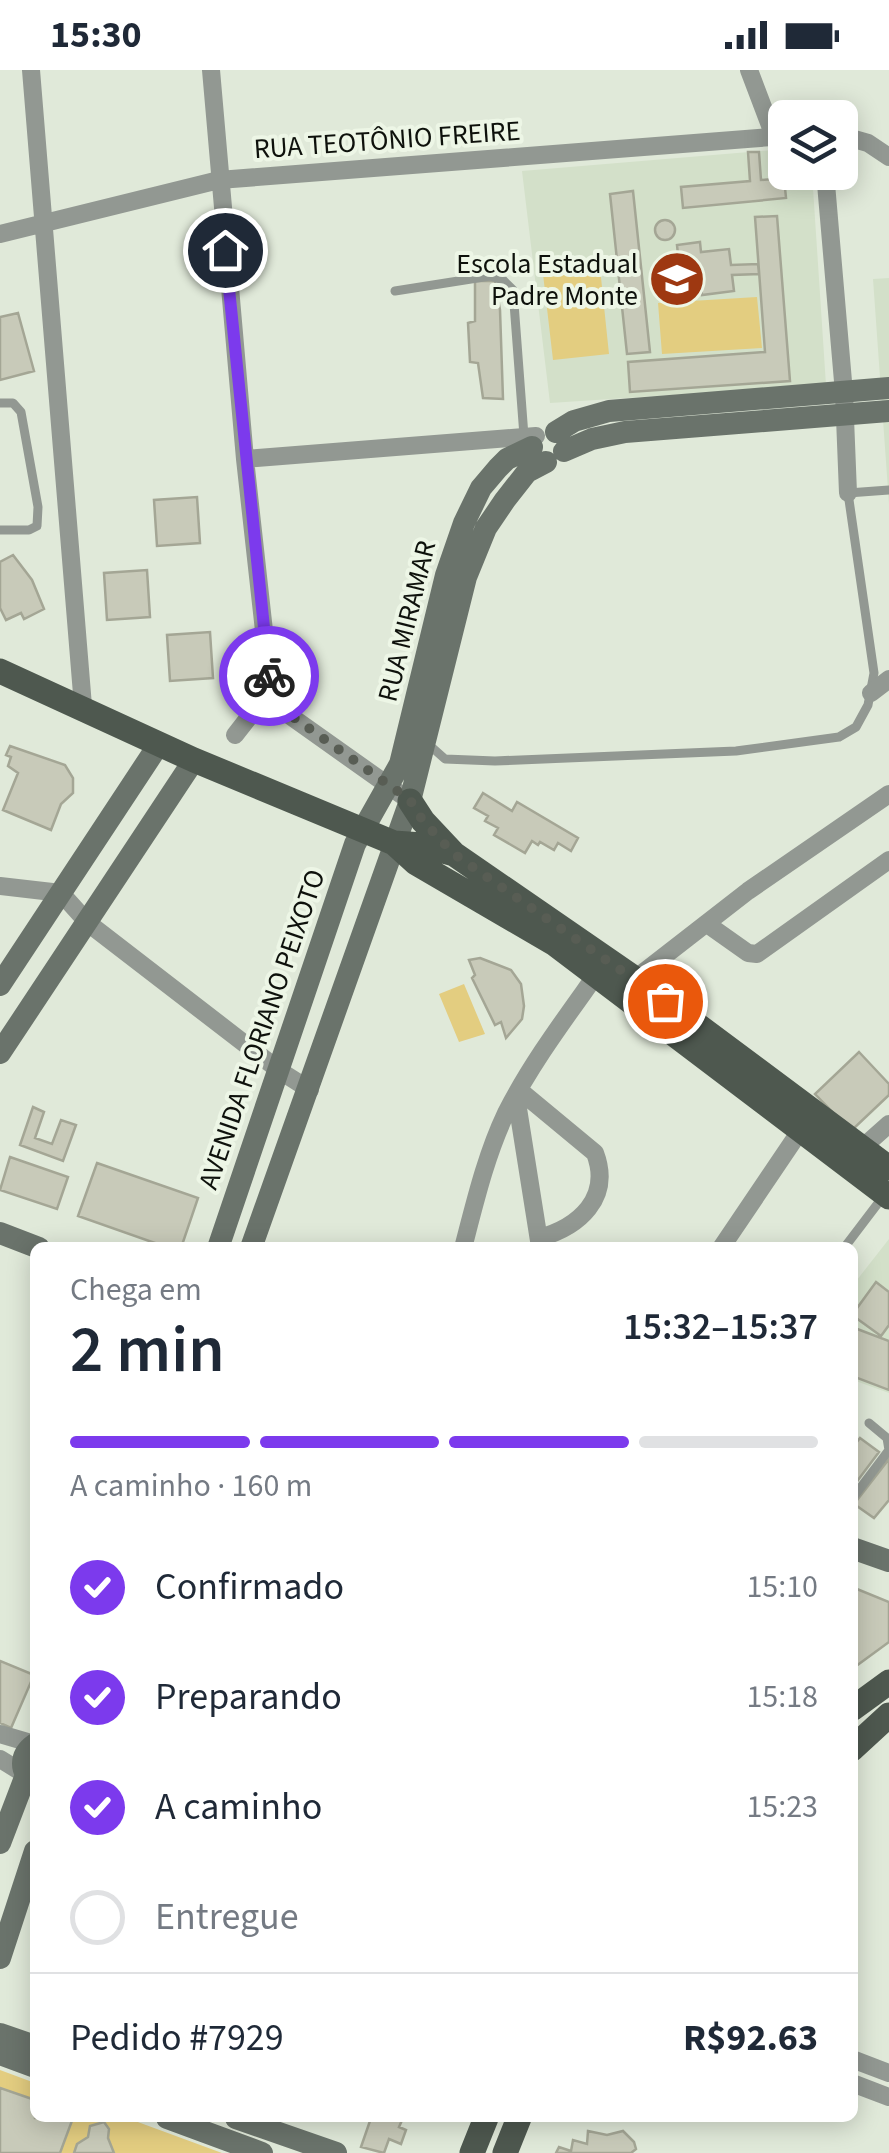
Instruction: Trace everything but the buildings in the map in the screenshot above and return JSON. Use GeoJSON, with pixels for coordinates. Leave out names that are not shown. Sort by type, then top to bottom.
{"type":"FeatureCollection","features":[{"type":"Feature","properties":{"kind":"main road","name":"RUA MIRAMAR"},"geometry":{"type":"LineString","coordinates":[[362,830],[400,764],[446,575],[464,523],[481,488],[506,459],[543,444],[844,405],[889,388]]}},
{"type":"Feature","properties":{"kind":"main road","name":"RUA MIRAMAR"},"geometry":{"type":"LineString","coordinates":[[844,405],[889,411]]}},
{"type":"Feature","properties":{"kind":"main road","name":"RUA MIRAMAR"},"geometry":{"type":"LineString","coordinates":[[394,843],[412,792],[466,577],[486,528],[543,444]]}},
{"type":"Feature","properties":{"kind":"main road"},"geometry":{"type":"LineString","coordinates":[[0,671],[84,706],[194,760],[394,843],[422,845],[454,854]]}},
{"type":"Feature","properties":{"kind":"main road"},"geometry":{"type":"LineString","coordinates":[[0,1053],[160,744]]}},
{"type":"Feature","properties":{"kind":"main road"},"geometry":{"type":"LineString","coordinates":[[0,985],[74,908],[194,760]]}},
{"type":"Feature","properties":{"kind":"main road"},"geometry":{"type":"LineString","coordinates":[[412,792],[423,821],[454,854],[810,1124],[854,1155],[889,1168]]}},
{"type":"Feature","properties":{"kind":"main road","name":"AVENIDA FLORIANO PEIXOTO"},"geometry":{"type":"LineString","coordinates":[[220,1242],[362,830]]}},
{"type":"Feature","properties":{"kind":"main road"},"geometry":{"type":"LineString","coordinates":[[394,843],[416,863],[522,923],[596,975],[628,985]]}},
{"type":"Feature","properties":{"kind":"main road"},"geometry":{"type":"LineString","coordinates":[[253,1242],[394,843]]}},
{"type":"Feature","properties":{"kind":"main road"},"geometry":{"type":"LineString","coordinates":[[854,1155],[887,1196]]}},
{"type":"Feature","properties":{"kind":"main road"},"geometry":{"type":"LineString","coordinates":[[0,1234],[30,1245]]}},
{"type":"Feature","properties":{"kind":"main road"},"geometry":{"type":"LineString","coordinates":[[858,1550],[889,1562]]}},
{"type":"Feature","properties":{"kind":"main road"},"geometry":{"type":"LineString","coordinates":[[858,1705],[886,1687]]}},
{"type":"Feature","properties":{"kind":"main road"},"geometry":{"type":"LineString","coordinates":[[858,1744],[889,1714]]}},
{"type":"Feature","properties":{"kind":"main road"},"geometry":{"type":"LineString","coordinates":[[858,1746],[889,1725]]}},
{"type":"Feature","properties":{"kind":"main road"},"geometry":{"type":"LineString","coordinates":[[0,1843],[30,1779],[24,1754],[30,1748]]}},
{"type":"Feature","properties":{"kind":"main road"},"geometry":{"type":"LineString","coordinates":[[0,1958],[10,1895],[30,1861]]}},
{"type":"Feature","properties":{"kind":"main road"},"geometry":{"type":"LineString","coordinates":[[0,2034],[30,2044]]}},
{"type":"Feature","properties":{"kind":"main road"},"geometry":{"type":"LineString","coordinates":[[0,2054],[30,2065]]}},
{"type":"Feature","properties":{"kind":"main road"},"geometry":{"type":"LineString","coordinates":[[247,2122],[332,2152]]}},
{"type":"Feature","properties":{"kind":"main road"},"geometry":{"type":"LineString","coordinates":[[472,2153],[484,2122]]}},
{"type":"Feature","properties":{"kind":"main road"},"geometry":{"type":"LineString","coordinates":[[505,2153],[517,2122]]}},
{"type":"Feature","properties":{"kind":"main road"},"geometry":{"type":"LineString","coordinates":[[205,2124],[262,2153]]}},
{"type":"Feature","properties":{"kind":"street"},"geometry":{"type":"LineString","coordinates":[[31,70],[84,706]]}},
{"type":"Feature","properties":{"kind":"street"},"geometry":{"type":"LineString","coordinates":[[211,70],[218,180],[272,702],[388,785],[412,792]]}},
{"type":"Feature","properties":{"kind":"street"},"geometry":{"type":"LineString","coordinates":[[749,70],[768,112]]}},
{"type":"Feature","properties":{"kind":"street","name":"RUA TEOTÔNIO FREIRE"},"geometry":{"type":"LineString","coordinates":[[0,234],[218,180],[768,137]]}},
{"type":"Feature","properties":{"kind":"street"},"geometry":{"type":"LineString","coordinates":[[858,140],[889,157]]}},
{"type":"Feature","properties":{"kind":"street"},"geometry":{"type":"LineString","coordinates":[[826,190],[848,493]]}},
{"type":"Feature","properties":{"kind":"street"},"geometry":{"type":"LineString","coordinates":[[245,459],[543,444]]}},
{"type":"Feature","properties":{"kind":"street"},"geometry":{"type":"LineString","coordinates":[[870,693],[889,678]]}},
{"type":"Feature","properties":{"kind":"street"},"geometry":{"type":"LineString","coordinates":[[235,735],[249,717],[272,702]]}},
{"type":"Feature","properties":{"kind":"street"},"geometry":{"type":"LineString","coordinates":[[628,985],[748,891],[889,794]]}},
{"type":"Feature","properties":{"kind":"street"},"geometry":{"type":"LineString","coordinates":[[707,924],[748,953],[757,954],[889,860]]}},
{"type":"Feature","properties":{"kind":"street"},"geometry":{"type":"LineString","coordinates":[[0,886],[74,908],[280,1071],[310,1090]]}},
{"type":"Feature","properties":{"kind":"street"},"geometry":{"type":"LineString","coordinates":[[465,1242],[484,1172],[517,1093],[550,1038],[596,975]]}},
{"type":"Feature","properties":{"kind":"street"},"geometry":{"type":"LineString","coordinates":[[517,1093],[539,1242]]}},
{"type":"Feature","properties":{"kind":"street"},"geometry":{"type":"LineString","coordinates":[[517,1093],[595,1152],[598,1164],[591,1206],[563,1231],[541,1242]]}},
{"type":"Feature","properties":{"kind":"street"},"geometry":{"type":"LineString","coordinates":[[725,1242],[810,1124]]}},
{"type":"Feature","properties":{"kind":"street"},"geometry":{"type":"LineString","coordinates":[[854,1155],[889,1124]]}},
{"type":"Feature","properties":{"kind":"street"},"geometry":{"type":"LineString","coordinates":[[0,1734],[30,1742]]}},
{"type":"Feature","properties":{"kind":"street"},"geometry":{"type":"LineString","coordinates":[[0,1759],[30,1779]]}},
{"type":"Feature","properties":{"kind":"street"},"geometry":{"type":"LineString","coordinates":[[858,2061],[889,2073]]}},
{"type":"Feature","properties":{"kind":"street"},"geometry":{"type":"LineString","coordinates":[[858,2085],[889,2097]]}},
{"type":"Feature","properties":{"kind":"lane"},"geometry":{"type":"LineString","coordinates":[[396,290],[490,276],[503,280],[513,290],[543,444]]}},
{"type":"Feature","properties":{"kind":"lane"},"geometry":{"type":"LineString","coordinates":[[0,403],[13,403],[21,412],[38,507],[37,526],[29,530],[0,530]]}},
{"type":"Feature","properties":{"kind":"lane"},"geometry":{"type":"LineString","coordinates":[[425,742],[445,759],[494,761],[736,751],[839,737],[856,727],[868,705],[874,673],[848,493],[889,490]]}},
{"type":"Feature","properties":{"kind":"lane"},"geometry":{"type":"LineString","coordinates":[[412,792],[445,759]]}},
{"type":"Feature","properties":{"kind":"lane"},"geometry":{"type":"LineString","coordinates":[[849,1242],[887,1196]]}},
{"type":"Feature","properties":{"kind":"lane"},"geometry":{"type":"LineString","coordinates":[[858,1490],[888,1450],[887,1438],[869,1423]]}},
{"type":"Feature","properties":{"kind":"shaded area","name":"Escola Estadual Padre Monte"},"geometry":{"type":"Polygon","coordinates":[[[768,150],[768,190],[813,190],[826,385],[550,403],[522,171],[768,150]]]}},
{"type":"Feature","properties":{"kind":"shaded area"},"geometry":{"type":"Polygon","coordinates":[[[600,268],[609,354],[553,360],[543,274],[600,268]]]}},
{"type":"Feature","properties":{"kind":"shaded area"},"geometry":{"type":"Polygon","coordinates":[[[889,278],[889,504],[873,279],[889,278]]]}},
{"type":"Feature","properties":{"kind":"shaded area"},"geometry":{"type":"Polygon","coordinates":[[[757,297],[762,348],[662,354],[658,303],[757,297]]]}},
{"type":"Feature","properties":{"kind":"shaded area"},"geometry":{"type":"Polygon","coordinates":[[[464,984],[485,1034],[459,1042],[439,994],[464,984]]]}},
{"type":"Feature","properties":{"kind":"shaded area"},"geometry":{"type":"Polygon","coordinates":[[[889,1239],[889,1393],[858,1382],[858,1279],[889,1239]]]}},
{"type":"Feature","properties":{"kind":"shaded area"},"geometry":{"type":"Polygon","coordinates":[[[0,2070],[30,2081],[30,2122],[138,2122],[222,2153],[0,2153],[0,2070]]]}},
{"type":"Feature","properties":{"kind":"way so far"},"geometry":{"type":"LineString","coordinates":[[269,676],[272,702],[410,800],[423,821],[454,854],[665,1001]]}},
{"type":"Feature","properties":{"kind":"place","name":"Escola Estadual Padre Monte"},"geometry":{"type":"Point","coordinates":[677,279]}},
{"type":"Feature","properties":{"kind":"route"},"geometry":{"type":"LineString","coordinates":[[225,250],[269,676]]}}]}
